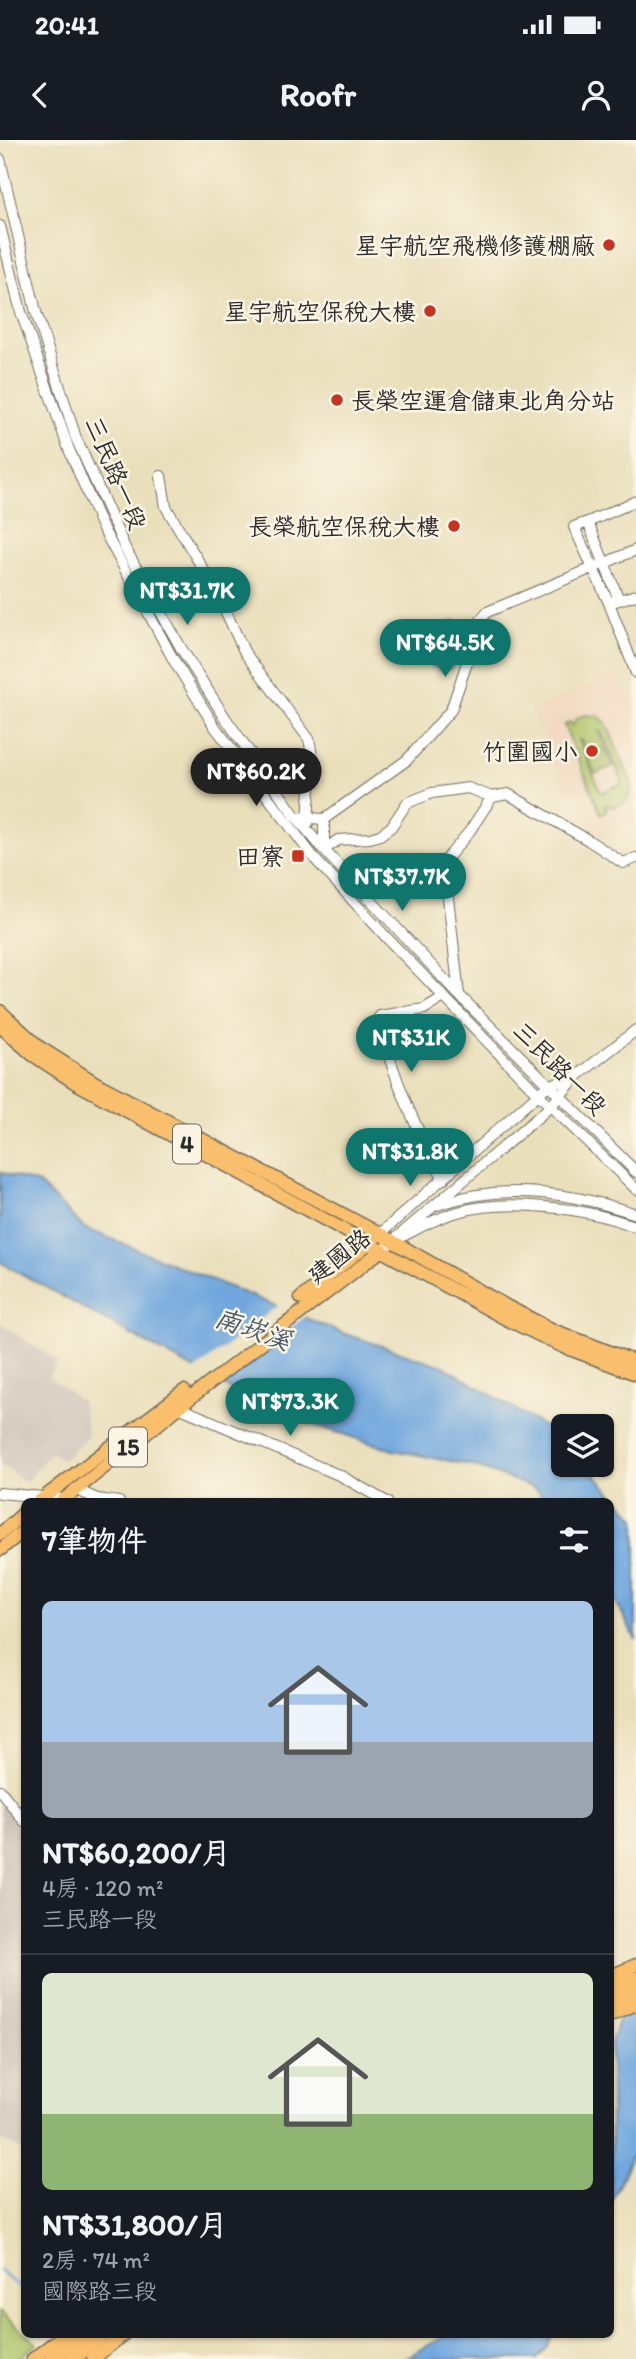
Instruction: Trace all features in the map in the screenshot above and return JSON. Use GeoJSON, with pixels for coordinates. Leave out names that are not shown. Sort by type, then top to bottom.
{"type":"FeatureCollection","features":[{"type":"Feature","properties":{"kind":"highway"},"geometry":{"type":"LineString","coordinates":[[614,1988],[636,1979]]}},
{"type":"Feature","properties":{"kind":"highway"},"geometry":{"type":"LineString","coordinates":[[614,2000],[636,1991]]}},
{"type":"Feature","properties":{"kind":"highway"},"geometry":{"type":"LineString","coordinates":[[52,2359],[78,2338]]}},
{"type":"Feature","properties":{"kind":"highway"},"geometry":{"type":"LineString","coordinates":[[74,2359],[98,2338]]}},
{"type":"Feature","properties":{"kind":"main road","name":"4"},"geometry":{"type":"LineString","coordinates":[[0,1011],[40,1047],[96,1083],[393,1241],[508,1307],[553,1330],[636,1362]]}},
{"type":"Feature","properties":{"kind":"main road","name":"4"},"geometry":{"type":"LineString","coordinates":[[0,1026],[33,1055],[74,1082],[506,1319],[564,1347],[636,1374]]}},
{"type":"Feature","properties":{"kind":"main road","name":"建國路"},"geometry":{"type":"LineString","coordinates":[[306,1301],[380,1234]]}},
{"type":"Feature","properties":{"kind":"main road","name":"建國路"},"geometry":{"type":"LineString","coordinates":[[306,1301],[382,1250]]}},
{"type":"Feature","properties":{"kind":"main road","name":"15"},"geometry":{"type":"LineString","coordinates":[[42,1498],[188,1393],[306,1301]]}},
{"type":"Feature","properties":{"kind":"main road","name":"15"},"geometry":{"type":"LineString","coordinates":[[64,1498],[178,1407],[188,1393]]}},
{"type":"Feature","properties":{"kind":"main road"},"geometry":{"type":"LineString","coordinates":[[0,1534],[21,1516]]}},
{"type":"Feature","properties":{"kind":"main road"},"geometry":{"type":"LineString","coordinates":[[0,1550],[21,1532]]}},
{"type":"Feature","properties":{"kind":"main road"},"geometry":{"type":"LineString","coordinates":[[614,1975],[636,1965]]}},
{"type":"Feature","properties":{"kind":"main road"},"geometry":{"type":"LineString","coordinates":[[614,2014],[636,2004]]}},
{"type":"Feature","properties":{"kind":"main road"},"geometry":{"type":"LineString","coordinates":[[33,2359],[60,2338]]}},
{"type":"Feature","properties":{"kind":"main road"},"geometry":{"type":"LineString","coordinates":[[93,2359],[119,2338]]}},
{"type":"Feature","properties":{"kind":"street","name":"三民路一段"},"geometry":{"type":"LineString","coordinates":[[0,159],[36,312],[76,438],[125,548],[181,648],[226,719],[296,817],[324,850],[547,1086],[636,1172]]}},
{"type":"Feature","properties":{"kind":"street","name":"三民路一段"},"geometry":{"type":"LineString","coordinates":[[0,226],[21,312],[68,447],[101,524],[173,659],[215,727],[314,858],[538,1094],[636,1189]]}},
{"type":"Feature","properties":{"kind":"street"},"geometry":{"type":"LineString","coordinates":[[161,476],[166,508],[215,589],[245,653],[309,739],[312,755],[307,830]]}},
{"type":"Feature","properties":{"kind":"street"},"geometry":{"type":"LineString","coordinates":[[614,602],[591,568],[574,527],[636,501]]}},
{"type":"Feature","properties":{"kind":"street"},"geometry":{"type":"LineString","coordinates":[[588,522],[604,562],[636,673]]}},
{"type":"Feature","properties":{"kind":"street"},"geometry":{"type":"LineString","coordinates":[[296,817],[324,819],[407,760],[452,710],[482,618],[487,612],[636,550]]}},
{"type":"Feature","properties":{"kind":"street"},"geometry":{"type":"LineString","coordinates":[[614,602],[636,595]]}},
{"type":"Feature","properties":{"kind":"street"},"geometry":{"type":"LineString","coordinates":[[314,858],[338,840],[380,835],[391,827],[407,803],[432,793],[468,788],[492,797],[508,794],[623,863],[636,858]]}},
{"type":"Feature","properties":{"kind":"street"},"geometry":{"type":"LineString","coordinates":[[459,995],[444,862],[469,832],[492,797]]}},
{"type":"Feature","properties":{"kind":"street"},"geometry":{"type":"LineString","coordinates":[[324,819],[324,850]]}},
{"type":"Feature","properties":{"kind":"street"},"geometry":{"type":"LineString","coordinates":[[444,997],[424,1009],[380,1016],[378,1019],[389,1062],[421,1140],[444,1178]]}},
{"type":"Feature","properties":{"kind":"street"},"geometry":{"type":"LineString","coordinates":[[393,1241],[560,1098],[576,1077],[636,1030]]}},
{"type":"Feature","properties":{"kind":"street"},"geometry":{"type":"LineString","coordinates":[[547,1086],[576,1077]]}},
{"type":"Feature","properties":{"kind":"street","name":"建國路"},"geometry":{"type":"LineString","coordinates":[[380,1234],[547,1086]]}},
{"type":"Feature","properties":{"kind":"street"},"geometry":{"type":"LineString","coordinates":[[397,1220],[451,1200],[491,1194],[551,1193],[592,1200],[636,1214]]}},
{"type":"Feature","properties":{"kind":"street"},"geometry":{"type":"LineString","coordinates":[[393,1241],[458,1212],[495,1207],[555,1209],[607,1218],[636,1227]]}},
{"type":"Feature","properties":{"kind":"street","name":"建國路"},"geometry":{"type":"LineString","coordinates":[[382,1250],[393,1241]]}},
{"type":"Feature","properties":{"kind":"street"},"geometry":{"type":"LineString","coordinates":[[178,1407],[341,1476],[380,1498]]}},
{"type":"Feature","properties":{"kind":"street"},"geometry":{"type":"LineString","coordinates":[[75,1489],[95,1498]]}},
{"type":"Feature","properties":{"kind":"street"},"geometry":{"type":"LineString","coordinates":[[0,1493],[34,1498]]}},
{"type":"Feature","properties":{"kind":"street"},"geometry":{"type":"LineString","coordinates":[[0,1790],[21,1817]]}},
{"type":"Feature","properties":{"kind":"shaded area","name":"竹圍國小"},"geometry":{"type":"Polygon","coordinates":[[[617,673],[636,713],[636,822],[596,839],[576,790],[567,793],[531,710],[617,673]]]}},
{"type":"Feature","properties":{"kind":"shaded area"},"geometry":{"type":"Polygon","coordinates":[[[0,1323],[58,1362],[48,1376],[81,1401],[88,1436],[63,1460],[51,1452],[26,1482],[0,1464],[0,1323]]]}},
{"type":"Feature","properties":{"kind":"shaded area"},"geometry":{"type":"Polygon","coordinates":[[[0,1802],[21,1830],[21,2150],[0,2140],[0,1802]]]}},
{"type":"Feature","properties":{"kind":"green space"},"geometry":{"type":"Polygon","coordinates":[[[586,715],[598,716],[606,723],[632,784],[630,795],[624,803],[614,807],[605,805],[607,811],[601,814],[564,725],[570,722],[572,726],[577,718],[586,715]],[[601,731],[598,732],[613,766],[595,774],[579,740],[601,793],[623,783],[601,731]]]}},
{"type":"Feature","properties":{"kind":"green space"},"geometry":{"type":"Polygon","coordinates":[[[0,2312],[21,2330],[21,2338],[30,2338],[37,2344],[17,2359],[0,2359],[0,2312]]]}},
{"type":"Feature","properties":{"kind":"water"},"geometry":{"type":"Polygon","coordinates":[[[454,621],[461,623],[463,628],[451,668],[444,671],[427,664],[426,658],[454,621]]]}},
{"type":"Feature","properties":{"kind":"water","name":"南崁溪"},"geometry":{"type":"Polygon","coordinates":[[[0,1172],[39,1184],[84,1228],[345,1334],[443,1366],[551,1431],[551,1477],[597,1477],[636,1518],[636,1640],[614,1598],[614,1498],[545,1498],[535,1488],[471,1465],[393,1450],[305,1422],[244,1397],[0,1262],[0,1172]]]}},
{"type":"Feature","properties":{"kind":"water"},"geometry":{"type":"Polygon","coordinates":[[[636,1969],[636,2146],[614,2195],[614,2034],[636,1969]]]}},
{"type":"Feature","properties":{"kind":"water"},"geometry":{"type":"Polygon","coordinates":[[[442,2338],[551,2338],[547,2348],[537,2359],[404,2359],[442,2338]]]}},
{"type":"Feature","properties":{"kind":"pier"},"geometry":{"type":"Polygon","coordinates":[[[280,1304],[307,1315],[217,1386],[193,1372],[280,1304]]]}},
{"type":"Feature","properties":{"kind":"waterway"},"geometry":{"type":"LineString","coordinates":[[0,2271],[21,2289]]}},
{"type":"Feature","properties":{"kind":"place","name":"星宇航空飛機修護棚廠"},"geometry":{"type":"Point","coordinates":[609,245]}},
{"type":"Feature","properties":{"kind":"place","name":"星宇航空保稅大樓"},"geometry":{"type":"Point","coordinates":[430,311]}},
{"type":"Feature","properties":{"kind":"place","name":"長榮空運倉儲東北角分站"},"geometry":{"type":"Point","coordinates":[337,400]}},
{"type":"Feature","properties":{"kind":"place","name":"長榮航空保稅大樓"},"geometry":{"type":"Point","coordinates":[454,526]}},
{"type":"Feature","properties":{"kind":"place","name":"竹圍國小"},"geometry":{"type":"Point","coordinates":[592,751]}},
{"type":"Feature","properties":{"kind":"place","name":"田寮"},"geometry":{"type":"Point","coordinates":[298,856]}}]}
